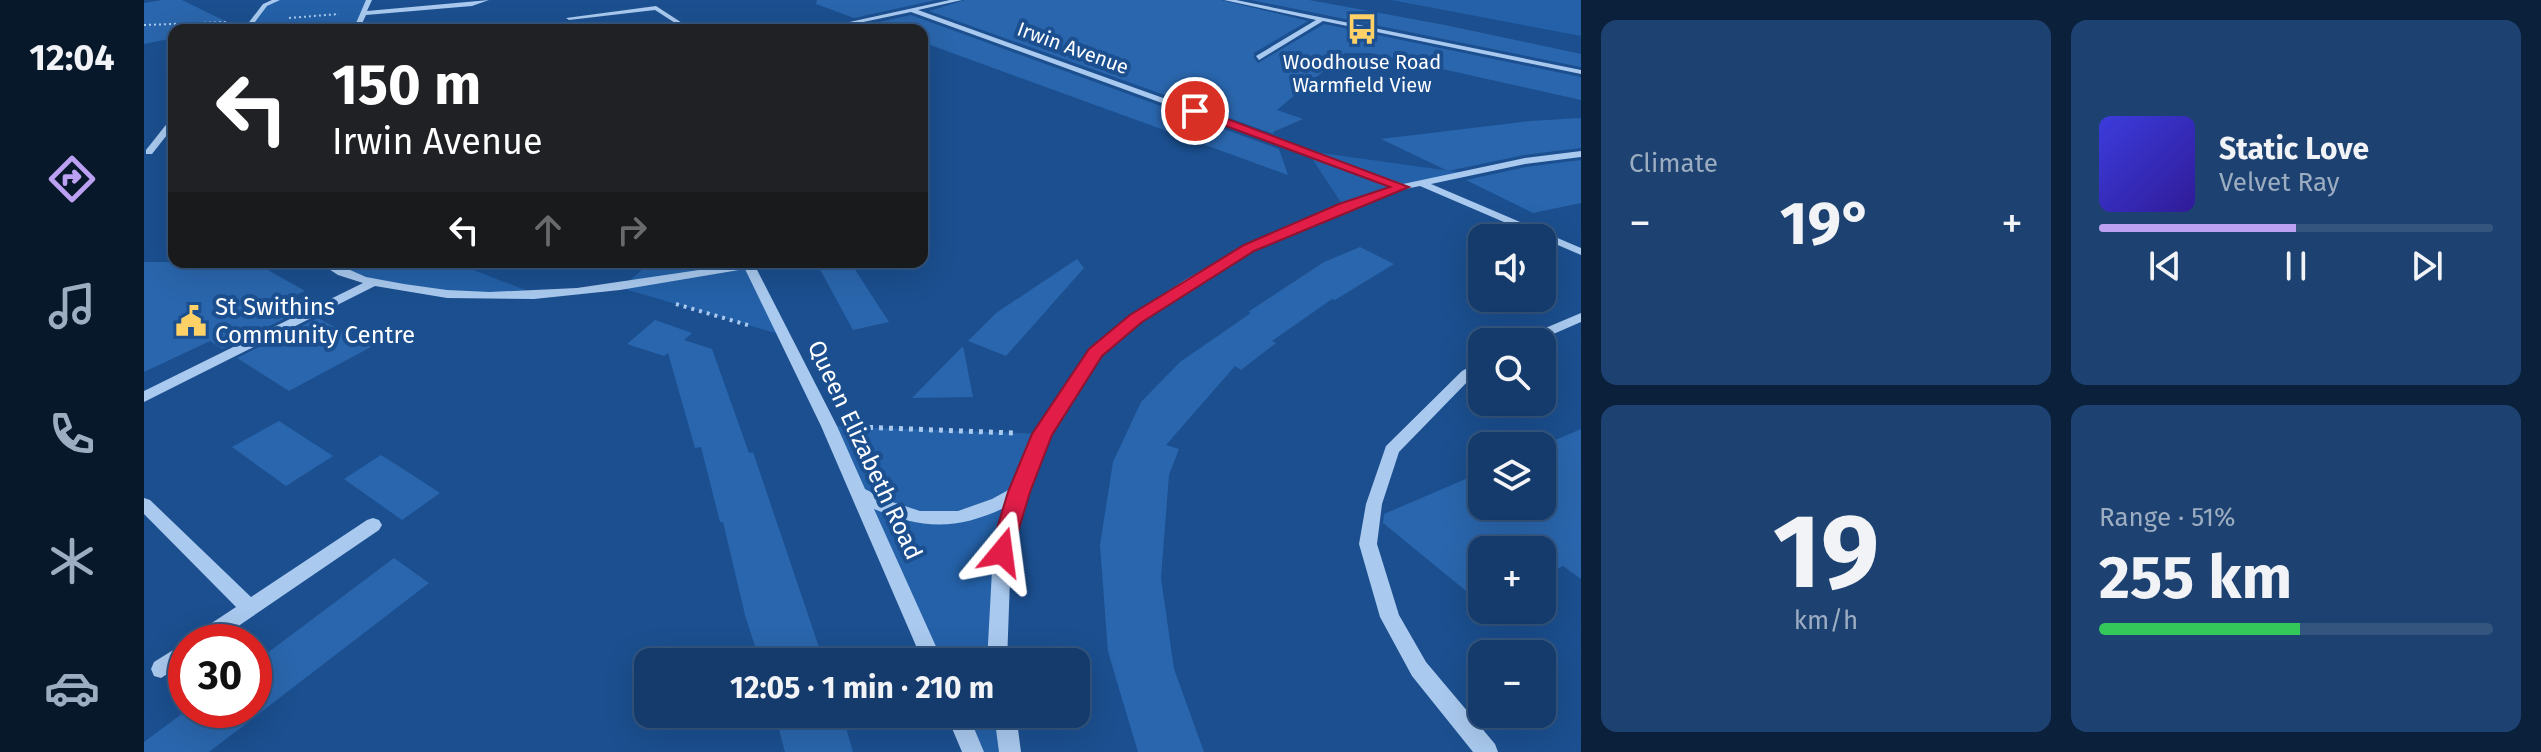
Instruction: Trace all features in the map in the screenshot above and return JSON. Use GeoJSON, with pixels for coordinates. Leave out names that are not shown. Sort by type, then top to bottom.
{"type":"FeatureCollection","features":[{"type":"Feature","properties":{"kind":"street"},"geometry":{"type":"LineString","coordinates":[[251,24],[265,5],[277,0]]}},
{"type":"Feature","properties":{"kind":"street"},"geometry":{"type":"LineString","coordinates":[[359,24],[369,0]]}},
{"type":"Feature","properties":{"kind":"street"},"geometry":{"type":"LineString","coordinates":[[364,13],[459,6],[486,0]]}},
{"type":"Feature","properties":{"kind":"street"},"geometry":{"type":"LineString","coordinates":[[844,24],[959,0]]}},
{"type":"Feature","properties":{"kind":"street"},"geometry":{"type":"LineString","coordinates":[[1227,0],[1581,72]]}},
{"type":"Feature","properties":{"kind":"street"},"geometry":{"type":"LineString","coordinates":[[569,18],[654,7],[681,24]]}},
{"type":"Feature","properties":{"kind":"street","name":"Irwin Avenue"},"geometry":{"type":"LineString","coordinates":[[911,10],[1402,187]]}},
{"type":"Feature","properties":{"kind":"street"},"geometry":{"type":"LineString","coordinates":[[1259,58],[1324,18]]}},
{"type":"Feature","properties":{"kind":"street"},"geometry":{"type":"LineString","coordinates":[[149,152],[168,128]]}},
{"type":"Feature","properties":{"kind":"street"},"geometry":{"type":"LineString","coordinates":[[161,138],[168,137]]}},
{"type":"Feature","properties":{"kind":"street"},"geometry":{"type":"LineString","coordinates":[[998,648],[1002,552],[1019,492],[1042,434],[1095,353],[1136,318],[1249,248],[1344,207],[1402,187],[1525,161],[1581,154]]}},
{"type":"Feature","properties":{"kind":"street"},"geometry":{"type":"LineString","coordinates":[[1421,183],[1581,252]]}},
{"type":"Feature","properties":{"kind":"street"},"geometry":{"type":"LineString","coordinates":[[338,268],[372,283],[478,297],[621,288],[727,268]]}},
{"type":"Feature","properties":{"kind":"street","name":"Queen Elizabeth Road"},"geometry":{"type":"LineString","coordinates":[[750,268],[829,426],[927,648]]}},
{"type":"Feature","properties":{"kind":"street"},"geometry":{"type":"LineString","coordinates":[[144,397],[372,283]]}},
{"type":"Feature","properties":{"kind":"street"},"geometry":{"type":"LineString","coordinates":[[1556,328],[1581,317]]}},
{"type":"Feature","properties":{"kind":"street"},"geometry":{"type":"LineString","coordinates":[[1468,373],[1392,450],[1374,504],[1368,544],[1390,617],[1419,669],[1487,752]]}},
{"type":"Feature","properties":{"kind":"street"},"geometry":{"type":"LineString","coordinates":[[858,493],[889,512],[928,520],[991,509],[1019,492]]}},
{"type":"Feature","properties":{"kind":"street"},"geometry":{"type":"LineString","coordinates":[[144,504],[248,606]]}},
{"type":"Feature","properties":{"kind":"street"},"geometry":{"type":"LineString","coordinates":[[224,624],[373,525]]}},
{"type":"Feature","properties":{"kind":"street"},"geometry":{"type":"LineString","coordinates":[[161,669],[168,664]]}},
{"type":"Feature","properties":{"kind":"street"},"geometry":{"type":"LineString","coordinates":[[963,728],[973,752]]}},
{"type":"Feature","properties":{"kind":"street"},"geometry":{"type":"LineString","coordinates":[[1007,728],[1010,752]]}},
{"type":"Feature","properties":{"kind":"path"},"geometry":{"type":"LineString","coordinates":[[621,288],[782,335]]}},
{"type":"Feature","properties":{"kind":"path"},"geometry":{"type":"LineString","coordinates":[[829,426],[1042,434]]}},
{"type":"Feature","properties":{"kind":"shaded area"},"geometry":{"type":"Polygon","coordinates":[[[277,0],[369,0],[359,24],[251,24],[265,5],[277,0]]]}},
{"type":"Feature","properties":{"kind":"shaded area"},"geometry":{"type":"Polygon","coordinates":[[[1391,0],[1581,0],[1581,36],[1391,0]]]}},
{"type":"Feature","properties":{"kind":"shaded area"},"geometry":{"type":"Polygon","coordinates":[[[1307,151],[1465,173],[1402,187],[1344,207],[1307,151]]]}},
{"type":"Feature","properties":{"kind":"shaded area"},"geometry":{"type":"Polygon","coordinates":[[[338,268],[468,268],[538,295],[478,297],[372,283],[338,268]]]}},
{"type":"Feature","properties":{"kind":"shaded area"},"geometry":{"type":"Polygon","coordinates":[[[644,268],[750,268],[782,335],[621,288],[644,268]]]}},
{"type":"Feature","properties":{"kind":"shaded area"},"geometry":{"type":"Polygon","coordinates":[[[829,426],[1042,434],[1002,552],[998,648],[927,648],[829,426]]]}},
{"type":"Feature","properties":{"kind":"shaded area"},"geometry":{"type":"Polygon","coordinates":[[[963,728],[1007,728],[1010,752],[973,752],[963,728]]]}},
{"type":"Feature","properties":{"kind":"building"},"geometry":{"type":"Polygon","coordinates":[[[182,0],[231,24],[168,24],[168,39],[144,44],[144,3],[182,0]]]}},
{"type":"Feature","properties":{"kind":"building"},"geometry":{"type":"Polygon","coordinates":[[[817,0],[936,0],[854,18],[816,4],[817,0]]]}},
{"type":"Feature","properties":{"kind":"building"},"geometry":{"type":"Polygon","coordinates":[[[965,0],[1221,0],[1308,21],[1254,53],[1258,63],[1324,24],[1581,77],[1581,100],[1371,53],[1345,53],[1277,110],[1303,119],[1274,134],[929,11],[965,0]]]}},
{"type":"Feature","properties":{"kind":"building"},"geometry":{"type":"Polygon","coordinates":[[[1251,0],[1309,0],[1445,25],[1581,54],[1581,67],[1251,0]]]}},
{"type":"Feature","properties":{"kind":"building"},"geometry":{"type":"Polygon","coordinates":[[[911,15],[1279,149],[1288,175],[928,44],[928,24],[870,24],[911,15]]]}},
{"type":"Feature","properties":{"kind":"building"},"geometry":{"type":"Polygon","coordinates":[[[1581,118],[1581,148],[1524,155],[1448,171],[1381,139],[1530,121],[1581,118]]]}},
{"type":"Feature","properties":{"kind":"building"},"geometry":{"type":"Polygon","coordinates":[[[1581,160],[1581,203],[1533,213],[1466,180],[1526,167],[1581,160]]]}},
{"type":"Feature","properties":{"kind":"building"},"geometry":{"type":"Polygon","coordinates":[[[1360,247],[1394,264],[1332,299],[1272,341],[1276,343],[1241,370],[1235,366],[1166,445],[1179,449],[1169,475],[1161,578],[1174,669],[1204,752],[1138,752],[1108,652],[1100,545],[1113,462],[1141,402],[1180,362],[1324,262],[1360,247]]]}},
{"type":"Feature","properties":{"kind":"building"},"geometry":{"type":"Polygon","coordinates":[[[1077,259],[1084,268],[1006,356],[968,341],[996,313],[1077,259]]]}},
{"type":"Feature","properties":{"kind":"building","name":"St Swithins Community Centre"},"geometry":{"type":"Polygon","coordinates":[[[144,262],[168,262],[168,268],[265,268],[305,291],[285,300],[302,310],[222,349],[210,341],[144,372],[144,262]]]}},
{"type":"Feature","properties":{"kind":"building"},"geometry":{"type":"Polygon","coordinates":[[[819,268],[854,268],[889,322],[853,330],[819,268]]]}},
{"type":"Feature","properties":{"kind":"building"},"geometry":{"type":"Polygon","coordinates":[[[318,318],[371,347],[289,391],[237,358],[318,318]]]}},
{"type":"Feature","properties":{"kind":"building"},"geometry":{"type":"Polygon","coordinates":[[[655,320],[692,333],[684,340],[712,349],[749,453],[753,452],[819,648],[756,648],[701,447],[695,448],[668,353],[664,356],[627,344],[655,320]]]}},
{"type":"Feature","properties":{"kind":"building"},"geometry":{"type":"Polygon","coordinates":[[[963,346],[973,397],[912,398],[963,346]]]}},
{"type":"Feature","properties":{"kind":"building"},"geometry":{"type":"Polygon","coordinates":[[[279,421],[333,456],[286,486],[232,447],[279,421]]]}},
{"type":"Feature","properties":{"kind":"building"},"geometry":{"type":"Polygon","coordinates":[[[1581,429],[1581,579],[1563,566],[1556,569],[1556,536],[1468,536],[1468,593],[1383,523],[1384,514],[1468,478],[1468,520],[1556,520],[1556,440],[1581,429]]]}},
{"type":"Feature","properties":{"kind":"building"},"geometry":{"type":"Polygon","coordinates":[[[381,455],[440,493],[402,520],[344,479],[381,455]]]}},
{"type":"Feature","properties":{"kind":"building"},"geometry":{"type":"Polygon","coordinates":[[[394,558],[429,583],[272,704],[272,650],[394,558]]]}},
{"type":"Feature","properties":{"kind":"building"},"geometry":{"type":"Polygon","coordinates":[[[168,724],[168,728],[240,728],[209,752],[144,752],[144,742],[168,724]]]}},
{"type":"Feature","properties":{"kind":"building"},"geometry":{"type":"Polygon","coordinates":[[[779,728],[846,728],[853,752],[785,752],[779,728]]]}},
{"type":"Feature","properties":{"kind":"place","name":"Woodhouse Road Warmfield View"},"geometry":{"type":"Point","coordinates":[1362,29]}},
{"type":"Feature","properties":{"kind":"place","name":"St Swithins Community Centre"},"geometry":{"type":"Point","coordinates":[191,321]}},
{"type":"Feature","properties":{"kind":"route"},"geometry":{"type":"LineString","coordinates":[[1002,552],[1019,492],[1042,434],[1095,353],[1136,318],[1249,248],[1344,207],[1402,187],[1195,111]]}}]}
